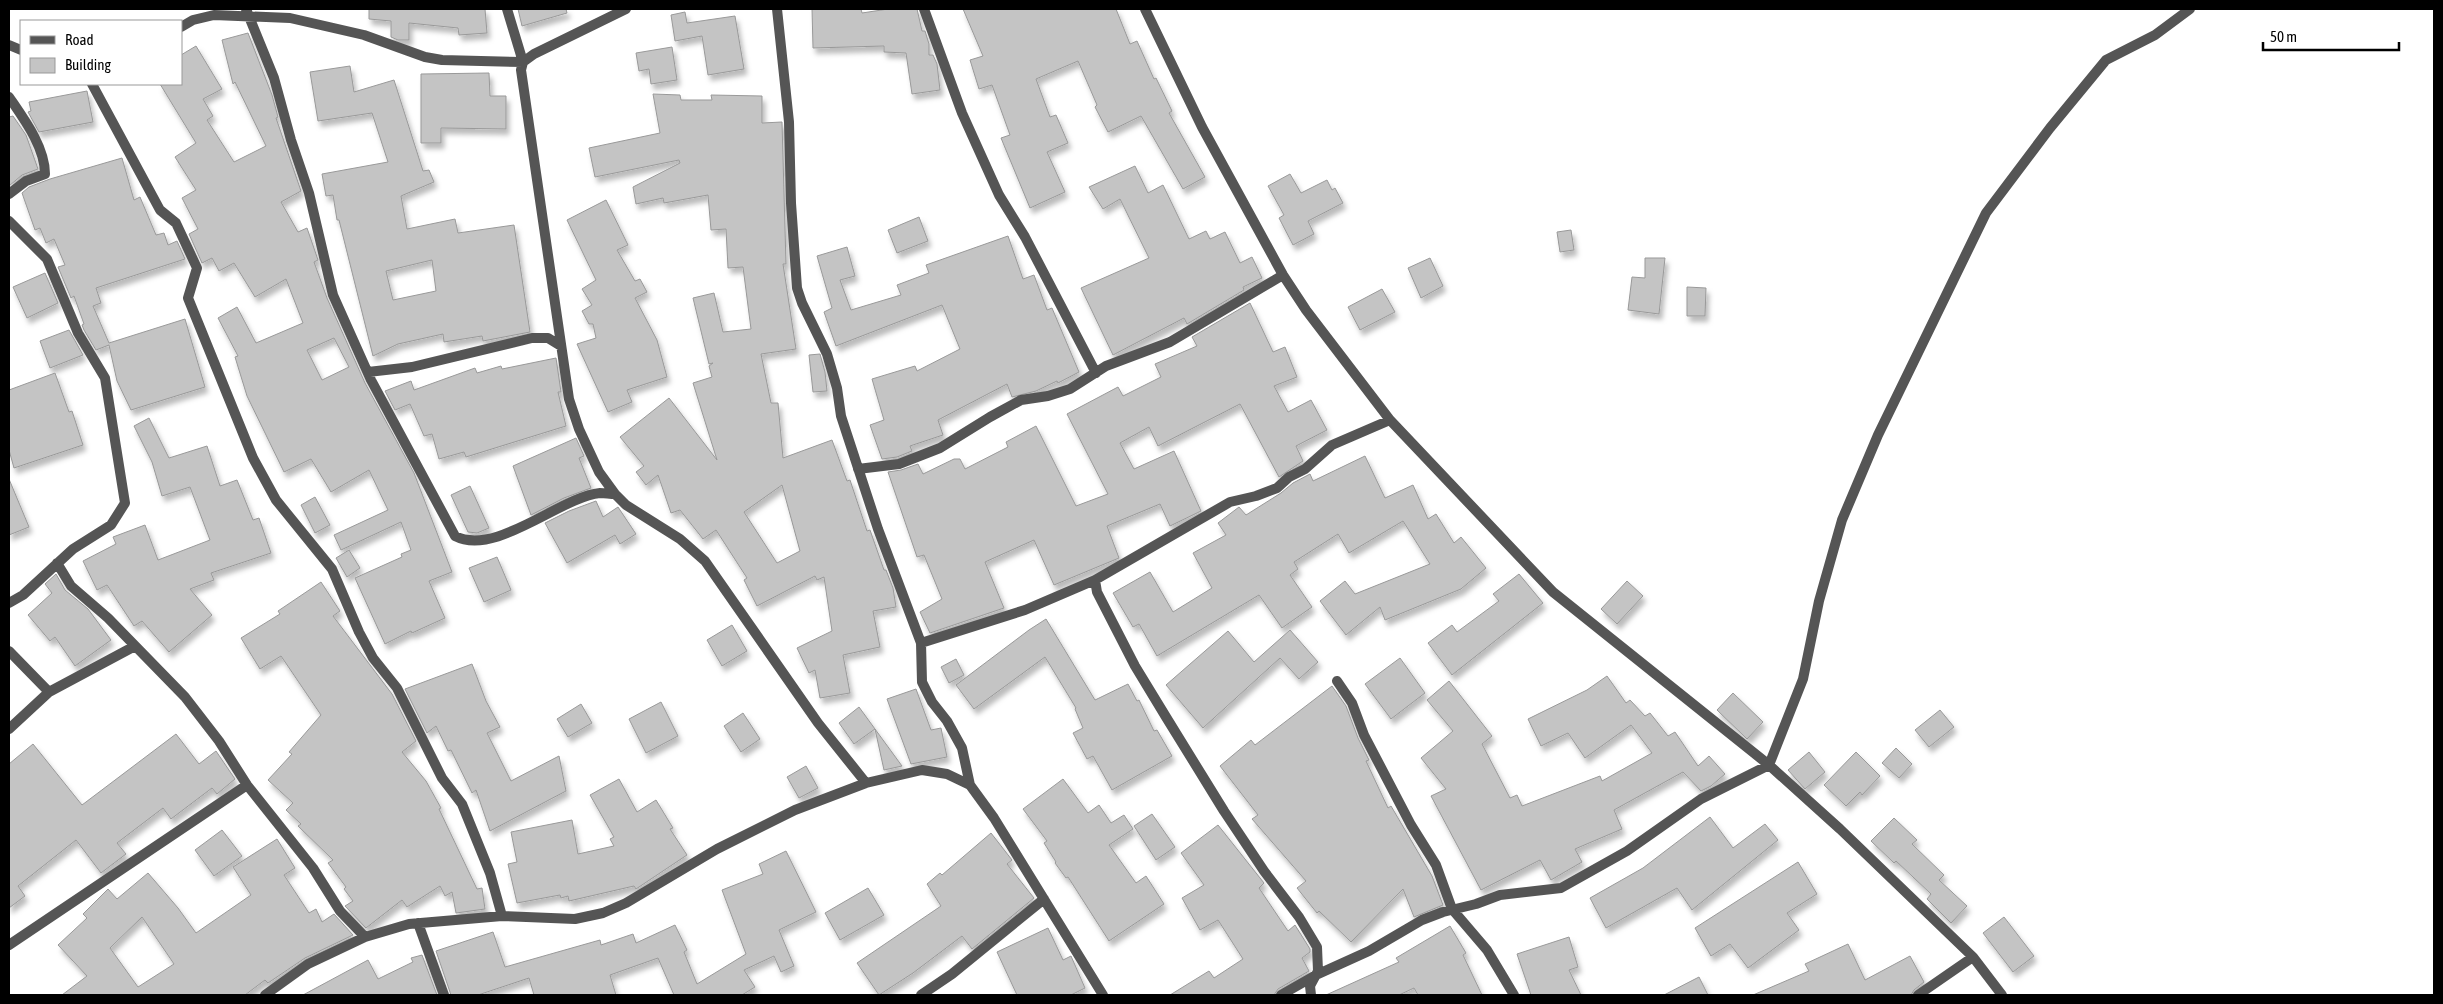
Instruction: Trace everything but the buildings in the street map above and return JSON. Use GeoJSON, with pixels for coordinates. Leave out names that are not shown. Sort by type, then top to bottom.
{"type":"FeatureCollection","features":[{"type":"Feature","properties":{"kind":"street"},"geometry":{"type":"LineString","coordinates":[[507,9],[523,62]]}},
{"type":"Feature","properties":{"kind":"street"},"geometry":{"type":"LineString","coordinates":[[626,9],[534,54],[523,62],[520,70],[554,288],[569,399],[579,429],[599,472],[615,494],[626,505],[680,539],[705,561],[818,723],[866,783]]}},
{"type":"Feature","properties":{"kind":"street"},"geometry":{"type":"LineString","coordinates":[[777,9],[789,122],[791,203],[797,288],[802,303],[828,354],[837,388],[841,416],[858,469],[878,529],[921,643],[922,682],[932,702],[947,721],[962,748],[970,785],[994,818],[1103,995]]}},
{"type":"Feature","properties":{"kind":"street"},"geometry":{"type":"LineString","coordinates":[[924,9],[962,114],[999,196],[1025,237],[1096,373]]}},
{"type":"Feature","properties":{"kind":"street"},"geometry":{"type":"LineString","coordinates":[[1145,9],[1202,127],[1283,275],[1306,310],[1390,420],[1553,592],[1769,765],[1840,829],[1973,957],[2002,995]]}},
{"type":"Feature","properties":{"kind":"street"},"geometry":{"type":"LineString","coordinates":[[1281,995],[1316,975],[1369,951],[1422,920],[1500,895],[1561,888],[1627,851],[1701,799],[1769,765],[1802,679],[1819,601],[1842,520],[1878,435],[1986,212],[2050,128],[2106,60],[2155,35],[2190,9]]}},
{"type":"Feature","properties":{"kind":"street"},"geometry":{"type":"LineString","coordinates":[[182,26],[193,20],[214,15],[247,12],[290,18],[364,35],[425,57],[478,62],[523,62]]}},
{"type":"Feature","properties":{"kind":"street"},"geometry":{"type":"LineString","coordinates":[[247,12],[274,78],[290,140],[309,193],[333,295],[368,372],[455,536],[461,539],[480,540],[535,522],[588,496],[599,493],[615,494]]}},
{"type":"Feature","properties":{"kind":"street"},"geometry":{"type":"LineString","coordinates":[[93,85],[160,210],[176,223],[197,268],[188,298],[253,458],[276,500],[332,569],[358,632],[373,658],[397,688],[442,778],[462,804],[490,873],[502,916]]}},
{"type":"Feature","properties":{"kind":"street"},"geometry":{"type":"LineString","coordinates":[[9,97],[24,119],[40,150],[45,162],[45,174],[26,181],[9,194]]}},
{"type":"Feature","properties":{"kind":"street"},"geometry":{"type":"LineString","coordinates":[[9,221],[47,259],[78,333],[104,378],[125,503],[111,525],[74,549],[23,595],[9,603]]}},
{"type":"Feature","properties":{"kind":"street"},"geometry":{"type":"LineString","coordinates":[[858,469],[899,464],[940,448],[1022,400],[1064,391],[1106,366],[1170,342],[1283,275]]}},
{"type":"Feature","properties":{"kind":"street"},"geometry":{"type":"LineString","coordinates":[[368,372],[412,367],[532,338],[548,338],[561,346]]}},
{"type":"Feature","properties":{"kind":"street"},"geometry":{"type":"LineString","coordinates":[[921,643],[1025,610],[1095,580],[1230,502],[1256,496],[1277,488],[1332,446],[1390,420]]}},
{"type":"Feature","properties":{"kind":"street"},"geometry":{"type":"LineString","coordinates":[[57,563],[71,586],[94,605],[185,697],[219,741],[247,784],[313,868],[340,911],[365,937]]}},
{"type":"Feature","properties":{"kind":"street"},"geometry":{"type":"LineString","coordinates":[[1095,580],[1098,592],[1135,666],[1224,811],[1264,871],[1299,917],[1317,947],[1319,965],[1310,986],[1311,995]]}},
{"type":"Feature","properties":{"kind":"street"},"geometry":{"type":"LineString","coordinates":[[9,729],[49,692],[135,646]]}},
{"type":"Feature","properties":{"kind":"street"},"geometry":{"type":"LineString","coordinates":[[9,651],[49,692]]}},
{"type":"Feature","properties":{"kind":"street"},"geometry":{"type":"LineString","coordinates":[[1336,681],[1352,703],[1364,735],[1411,825],[1436,865],[1452,909],[1486,950],[1514,995]]}},
{"type":"Feature","properties":{"kind":"street"},"geometry":{"type":"LineString","coordinates":[[265,995],[308,964],[365,937],[418,923],[502,916],[575,919],[603,913],[626,903],[717,849],[795,810],[866,783],[922,770],[947,774],[970,785]]}},
{"type":"Feature","properties":{"kind":"street"},"geometry":{"type":"LineString","coordinates":[[9,945],[247,784]]}},
{"type":"Feature","properties":{"kind":"street"},"geometry":{"type":"LineString","coordinates":[[921,995],[952,974],[1044,899]]}},
{"type":"Feature","properties":{"kind":"street"},"geometry":{"type":"LineString","coordinates":[[418,923],[444,995]]}},
{"type":"Feature","properties":{"kind":"street"},"geometry":{"type":"LineString","coordinates":[[1918,995],[1973,957]]}}]}
